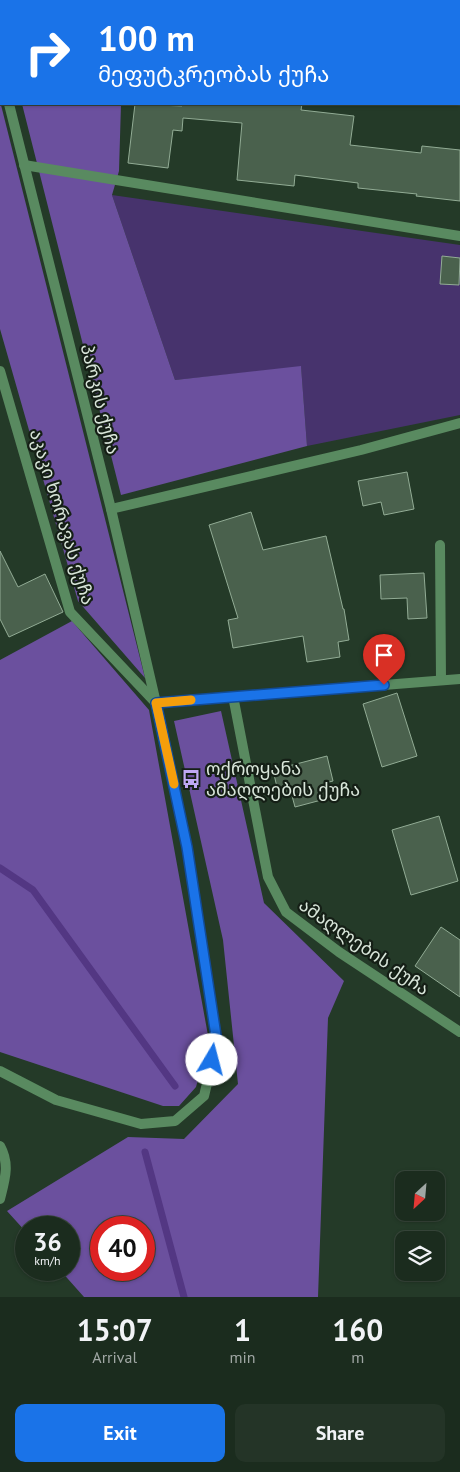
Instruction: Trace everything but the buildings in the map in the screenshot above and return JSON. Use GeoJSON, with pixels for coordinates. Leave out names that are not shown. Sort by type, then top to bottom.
{"type":"FeatureCollection","features":[{"type":"Feature","properties":{"kind":"street","name":"პარკის ქუჩა"},"geometry":{"type":"LineString","coordinates":[[0,1071],[56,1100],[141,1124],[175,1121],[204,1096],[217,1042],[187,847],[156,703],[111,509],[10,105]]}},
{"type":"Feature","properties":{"kind":"street"},"geometry":{"type":"LineString","coordinates":[[24,165],[460,236]]}},
{"type":"Feature","properties":{"kind":"street","name":"აკაკი ხორავას ქუჩა"},"geometry":{"type":"LineString","coordinates":[[0,371],[17,423],[70,612],[156,703]]}},
{"type":"Feature","properties":{"kind":"street"},"geometry":{"type":"LineString","coordinates":[[111,509],[361,450],[460,423]]}},
{"type":"Feature","properties":{"kind":"street"},"geometry":{"type":"LineString","coordinates":[[440,545],[441,680]]}},
{"type":"Feature","properties":{"kind":"street"},"geometry":{"type":"LineString","coordinates":[[156,703],[460,679]]}},
{"type":"Feature","properties":{"kind":"street","name":"ამაღლების ქუჩა"},"geometry":{"type":"LineString","coordinates":[[233,696],[268,877],[286,912],[339,952],[460,1032]]}},
{"type":"Feature","properties":{"kind":"street"},"geometry":{"type":"LineString","coordinates":[[0,1146],[5,1154],[7,1168],[0,1199]]}},
{"type":"Feature","properties":{"kind":"shaded area"},"geometry":{"type":"Polygon","coordinates":[[[1,105],[145,678],[78,601],[0,329],[1,105]]]}},
{"type":"Feature","properties":{"kind":"shaded area"},"geometry":{"type":"Polygon","coordinates":[[[22,105],[121,105],[119,171],[112,195],[175,380],[301,366],[307,446],[121,495],[22,105]]]}},
{"type":"Feature","properties":{"kind":"shaded area"},"geometry":{"type":"Polygon","coordinates":[[[112,195],[460,245],[460,415],[307,446],[301,367],[175,380],[112,195]]]}},
{"type":"Feature","properties":{"kind":"shaded area"},"geometry":{"type":"Polygon","coordinates":[[[72,621],[149,710],[209,1041],[196,1087],[179,1106],[163,1106],[0,1052],[0,660],[72,621]]]}},
{"type":"Feature","properties":{"kind":"shaded area"},"geometry":{"type":"Polygon","coordinates":[[[221,711],[264,903],[344,981],[328,1018],[318,1297],[84,1297],[70,1281],[80,1281],[80,1216],[15,1216],[15,1220],[7,1211],[128,1137],[184,1139],[238,1084],[223,940],[174,721],[221,711]]]}},
{"type":"Feature","properties":{"kind":"waterway"},"geometry":{"type":"LineString","coordinates":[[0,868],[33,890],[175,1086]]}},
{"type":"Feature","properties":{"kind":"waterway"},"geometry":{"type":"LineString","coordinates":[[145,1152],[184,1297]]}},
{"type":"Feature","properties":{"kind":"slow traffic"},"geometry":{"type":"LineString","coordinates":[[174,784],[156,703],[191,700]]}},
{"type":"Feature","properties":{"kind":"place","name":"ოქროყანა ამაღლების ქუჩა"},"geometry":{"type":"Point","coordinates":[191,779]}},
{"type":"Feature","properties":{"kind":"route"},"geometry":{"type":"LineString","coordinates":[[212,1060],[217,1042],[187,847],[156,703],[384,685]]}}]}
